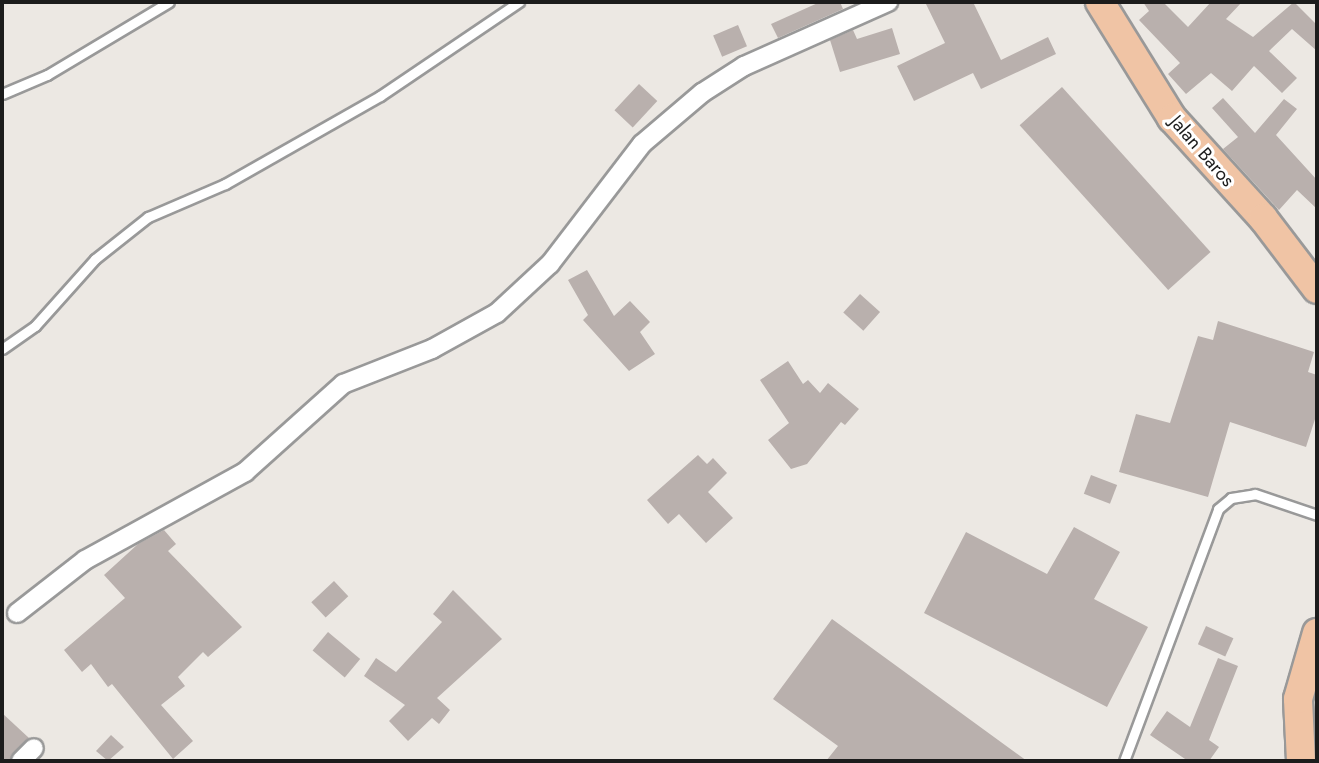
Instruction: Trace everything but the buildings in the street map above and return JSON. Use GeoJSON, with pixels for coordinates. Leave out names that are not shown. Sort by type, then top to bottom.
{"type":"FeatureCollection","features":[{"type":"Feature","properties":{"kind":"main road","name":"Jalan Baros"},"geometry":{"type":"LineString","coordinates":[[1100,2],[1172,118],[1263,218],[1317,289]]}},
{"type":"Feature","properties":{"kind":"main road"},"geometry":{"type":"LineString","coordinates":[[1301,761],[1298,699],[1317,633]]}},
{"type":"Feature","properties":{"kind":"street"},"geometry":{"type":"LineString","coordinates":[[17,613],[85,560],[245,472],[343,384],[432,349],[496,313],[550,264],[642,144],[702,93],[744,66],[888,2]]}},
{"type":"Feature","properties":{"kind":"street"},"geometry":{"type":"LineString","coordinates":[[21,761],[34,748]]}},
{"type":"Feature","properties":{"kind":"lane"},"geometry":{"type":"LineString","coordinates":[[2,94],[47,75],[169,2]]}},
{"type":"Feature","properties":{"kind":"lane"},"geometry":{"type":"LineString","coordinates":[[2,349],[35,326],[95,259],[148,218],[225,184],[380,96],[519,2]]}},
{"type":"Feature","properties":{"kind":"lane"},"geometry":{"type":"LineString","coordinates":[[1124,761],[1218,509],[1231,498],[1255,494],[1317,515]]}}]}
